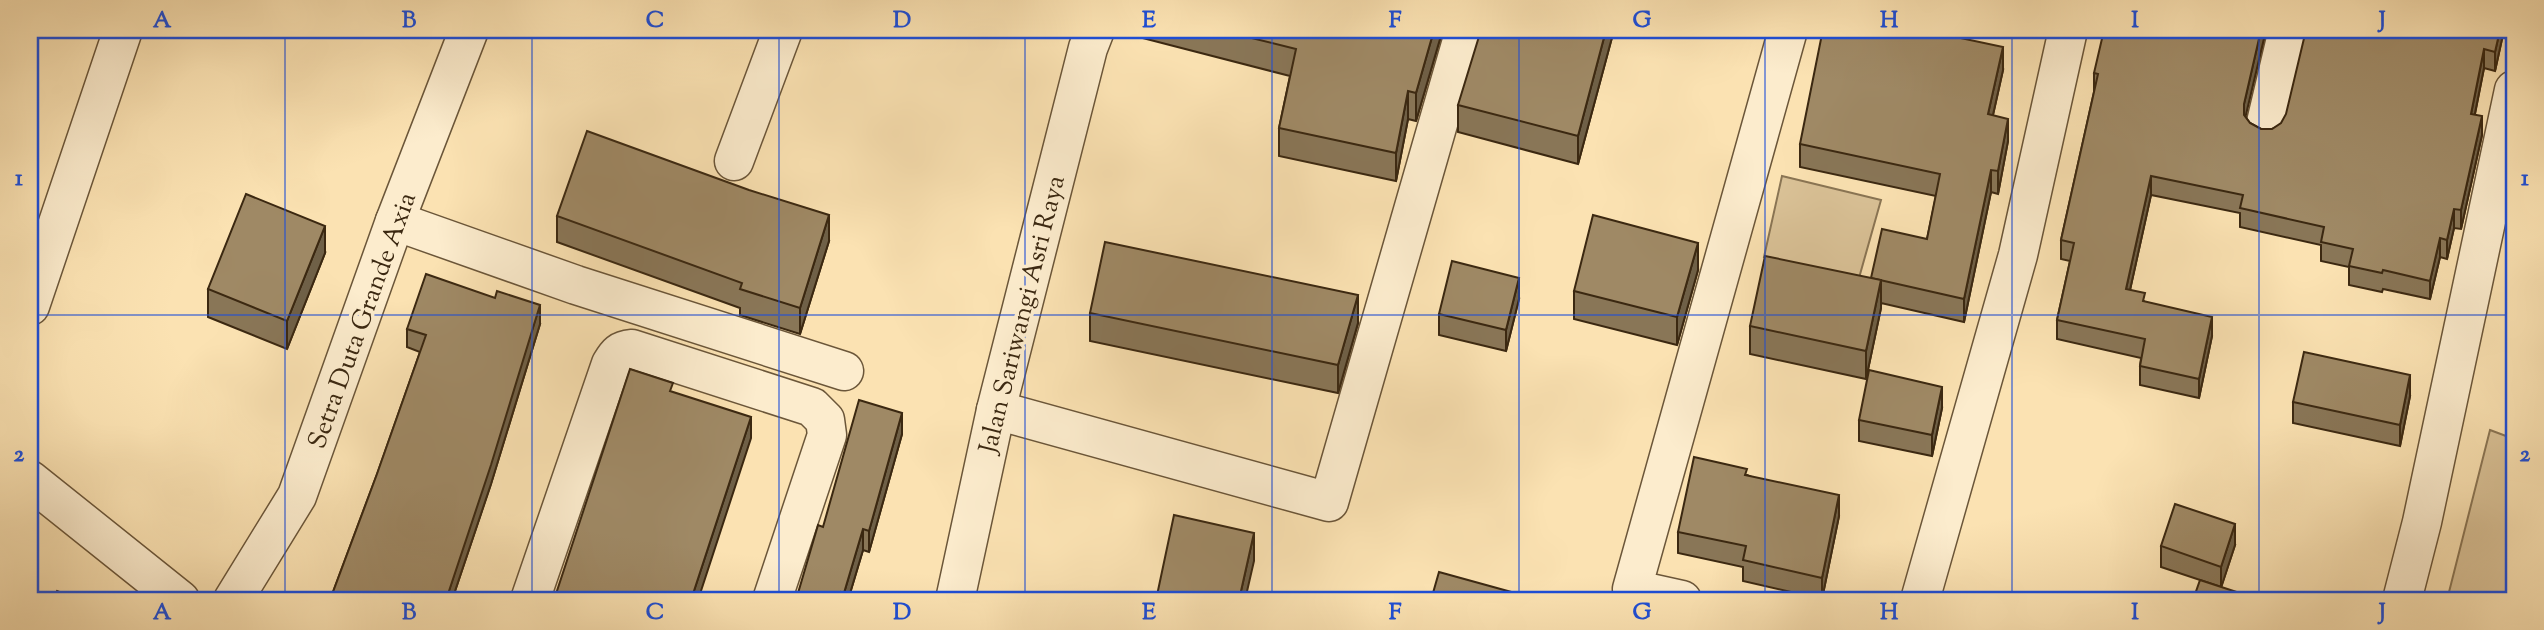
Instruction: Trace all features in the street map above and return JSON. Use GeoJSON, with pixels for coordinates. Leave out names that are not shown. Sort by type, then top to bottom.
{"type":"FeatureCollection","features":[{"type":"Feature","properties":{"kind":"street"},"geometry":{"type":"LineString","coordinates":[[30,306],[123,30]]}},
{"type":"Feature","properties":{"kind":"street","name":"Setra Duta Grande Axia"},"geometry":{"type":"LineString","coordinates":[[233,600],[297,496],[396,221],[469,30]]}},
{"type":"Feature","properties":{"kind":"street"},"geometry":{"type":"LineString","coordinates":[[734,161],[783,30]]}},
{"type":"Feature","properties":{"kind":"street","name":"Jalan Sariwangi Asri Raya"},"geometry":{"type":"LineString","coordinates":[[956,600],[996,410],[1088,48],[1095,30]]}},
{"type":"Feature","properties":{"kind":"street"},"geometry":{"type":"LineString","coordinates":[[996,410],[1329,502],[1465,30]]}},
{"type":"Feature","properties":{"kind":"street"},"geometry":{"type":"LineString","coordinates":[[1682,600],[1632,589],[1788,30]]}},
{"type":"Feature","properties":{"kind":"street"},"geometry":{"type":"LineString","coordinates":[[1920,600],[2018,255],[2068,30]]}},
{"type":"Feature","properties":{"kind":"street"},"geometry":{"type":"LineString","coordinates":[[2264,127],[2288,30]]}},
{"type":"Feature","properties":{"kind":"street"},"geometry":{"type":"LineString","coordinates":[[2402,600],[2422,522],[2514,90]]}},
{"type":"Feature","properties":{"kind":"street"},"geometry":{"type":"LineString","coordinates":[[396,221],[576,285],[844,371]]}},
{"type":"Feature","properties":{"kind":"street"},"geometry":{"type":"LineString","coordinates":[[530,600],[611,364],[617,353],[632,349],[812,407],[824,420],[827,435],[772,600]]}},
{"type":"Feature","properties":{"kind":"street"},"geometry":{"type":"LineString","coordinates":[[30,480],[180,600]]}},
{"type":"Feature","properties":{"kind":"shaded area"},"geometry":{"type":"Polygon","coordinates":[[[1782,176],[1881,200],[1857,285],[1764,257],[1782,176]]]}},
{"type":"Feature","properties":{"kind":"shaded area"},"geometry":{"type":"Polygon","coordinates":[[[2490,430],[2514,439],[2514,600],[2447,600],[2490,430]]]}},
{"type":"Feature","properties":{"kind":"building"},"geometry":{"type":"Polygon","coordinates":[[[1219,30],[1434,30],[1416,93],[1408,91],[1396,153],[1279,128],[1296,49],[1219,30]]]}},
{"type":"Feature","properties":{"kind":"building"},"geometry":{"type":"Polygon","coordinates":[[[1481,30],[1606,30],[1578,136],[1458,105],[1481,30]]]}},
{"type":"Feature","properties":{"kind":"building"},"geometry":{"type":"Polygon","coordinates":[[[1824,30],[1923,30],[2003,47],[1988,114],[2008,119],[1998,171],[1991,170],[1964,299],[1871,278],[1882,229],[1927,239],[1940,174],[1800,144],[1824,30]]]}},
{"type":"Feature","properties":{"kind":"building"},"geometry":{"type":"Polygon","coordinates":[[[2104,30],[2261,30],[2244,104],[2244,115],[2250,123],[2261,129],[2272,129],[2281,123],[2286,114],[2306,30],[2500,30],[2495,52],[2484,49],[2471,114],[2482,116],[2461,210],[2454,209],[2447,240],[2440,238],[2430,281],[2383,270],[2382,273],[2349,266],[2353,249],[2321,242],[2324,227],[2240,208],[2243,195],[2151,176],[2126,289],[2145,293],[2143,301],[2212,317],[2199,379],[2140,366],[2145,339],[2057,320],[2074,243],[2061,240],[2098,74],[2094,73],[2104,30]]]}},
{"type":"Feature","properties":{"kind":"building"},"geometry":{"type":"Polygon","coordinates":[[[587,131],[749,190],[829,215],[800,308],[740,289],[742,283],[557,216],[587,131]]]}},
{"type":"Feature","properties":{"kind":"building"},"geometry":{"type":"Polygon","coordinates":[[[246,194],[325,226],[287,321],[208,289],[246,194]]]}},
{"type":"Feature","properties":{"kind":"building"},"geometry":{"type":"Polygon","coordinates":[[[1593,215],[1698,243],[1677,317],[1574,291],[1593,215]]]}},
{"type":"Feature","properties":{"kind":"building"},"geometry":{"type":"Polygon","coordinates":[[[1105,242],[1358,295],[1338,365],[1090,313],[1105,242]]]}},
{"type":"Feature","properties":{"kind":"building"},"geometry":{"type":"Polygon","coordinates":[[[1765,256],[1881,280],[1866,351],[1750,326],[1765,256]]]}},
{"type":"Feature","properties":{"kind":"building"},"geometry":{"type":"Polygon","coordinates":[[[1452,261],[1519,278],[1506,330],[1439,314],[1452,261]]]}},
{"type":"Feature","properties":{"kind":"building"},"geometry":{"type":"Polygon","coordinates":[[[426,274],[495,298],[497,291],[540,305],[446,600],[330,600],[426,335],[407,329],[426,274]]]}},
{"type":"Feature","properties":{"kind":"building"},"geometry":{"type":"Polygon","coordinates":[[[2304,352],[2410,375],[2400,425],[2293,402],[2304,352]]]}},
{"type":"Feature","properties":{"kind":"building"},"geometry":{"type":"Polygon","coordinates":[[[630,369],[673,383],[670,391],[751,417],[691,600],[554,600],[630,369]]]}},
{"type":"Feature","properties":{"kind":"building"},"geometry":{"type":"Polygon","coordinates":[[[1869,370],[1942,387],[1932,435],[1859,420],[1869,370]]]}},
{"type":"Feature","properties":{"kind":"building"},"geometry":{"type":"Polygon","coordinates":[[[859,400],[902,413],[869,531],[863,529],[844,593],[841,592],[839,600],[796,600],[818,525],[823,527],[859,400]]]}},
{"type":"Feature","properties":{"kind":"building"},"geometry":{"type":"Polygon","coordinates":[[[1694,457],[1747,469],[1745,475],[1839,495],[1822,578],[1743,560],[1746,546],[1678,532],[1694,457]]]}},
{"type":"Feature","properties":{"kind":"building"},"geometry":{"type":"Polygon","coordinates":[[[2175,504],[2235,524],[2221,567],[2161,546],[2175,504]]]}},
{"type":"Feature","properties":{"kind":"building"},"geometry":{"type":"Polygon","coordinates":[[[1174,515],[1254,533],[1239,600],[1156,600],[1174,515]]]}},
{"type":"Feature","properties":{"kind":"building"},"geometry":{"type":"Polygon","coordinates":[[[1439,572],[1515,593],[1513,600],[1431,600],[1439,572]]]}},
{"type":"Feature","properties":{"kind":"building"},"geometry":{"type":"Polygon","coordinates":[[[2200,580],[2261,600],[2193,600],[2200,580]]]}},
{"type":"Feature","properties":{"kind":"building"},"geometry":{"type":"Polygon","coordinates":[[[57,591],[79,600],[53,600],[57,591]]]}}]}
